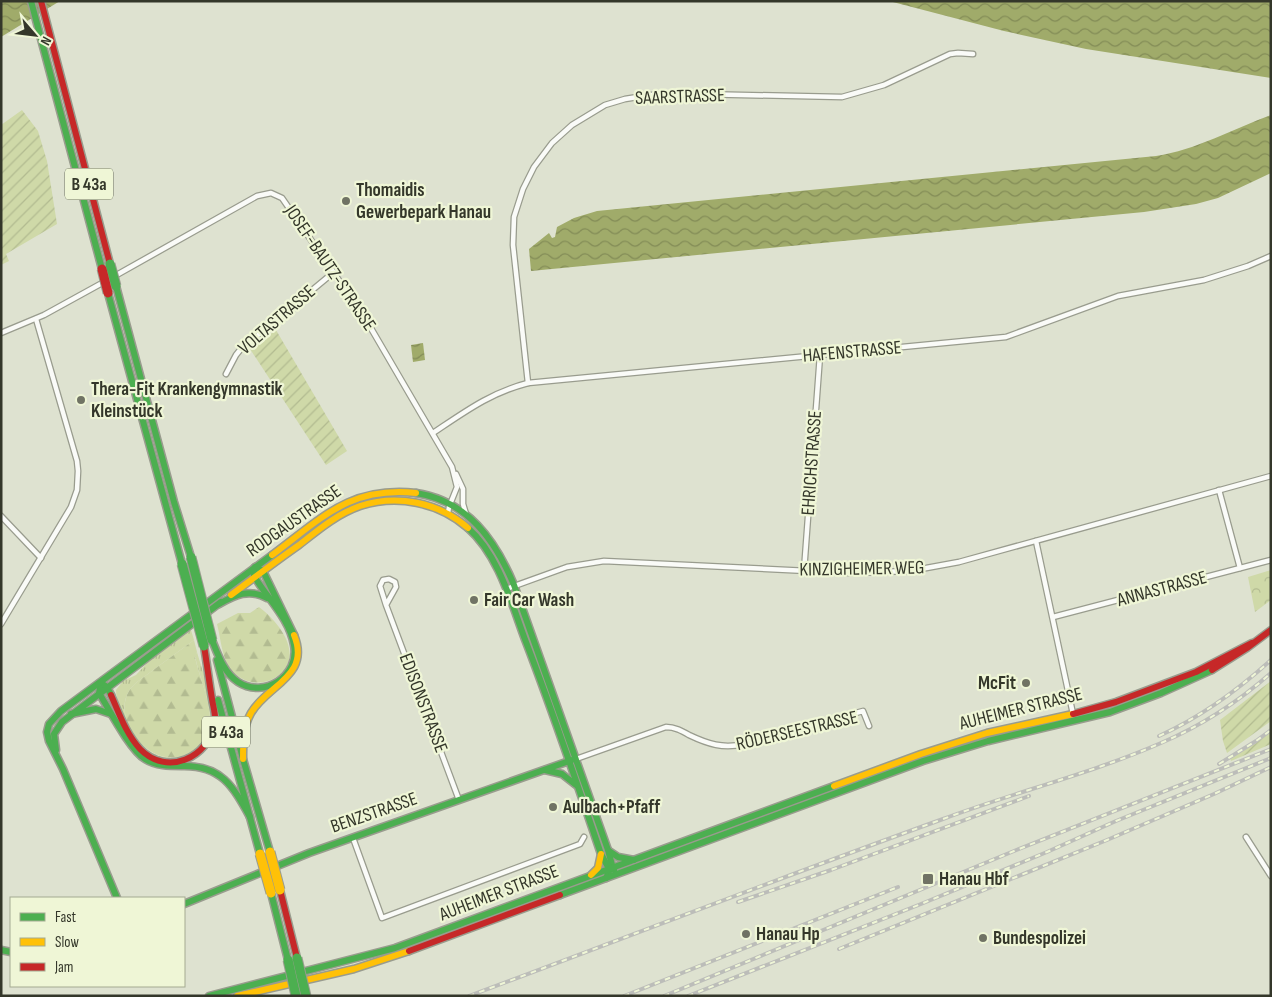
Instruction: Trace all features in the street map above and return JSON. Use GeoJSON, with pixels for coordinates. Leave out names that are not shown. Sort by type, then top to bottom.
{"type":"FeatureCollection","features":[{"type":"Feature","properties":{"kind":"main road","name":"B 43a"},"geometry":{"type":"LineString","coordinates":[[31,1],[260,854],[298,958],[306,996]]}},
{"type":"Feature","properties":{"kind":"main road","name":"B 43a"},"geometry":{"type":"LineString","coordinates":[[41,1],[110,264],[191,557],[243,759],[270,852],[275,891],[296,996]]}},
{"type":"Feature","properties":{"kind":"main road","name":"RODGAUSTRASSE"},"geometry":{"type":"LineString","coordinates":[[59,760],[54,734],[71,714],[99,693],[104,685],[259,569],[338,506],[371,493],[399,490],[423,493],[455,507],[467,515],[482,529],[493,544],[605,852]]}},
{"type":"Feature","properties":{"kind":"main road","name":"RODGAUSTRASSE"},"geometry":{"type":"LineString","coordinates":[[455,507],[481,542],[510,587]]}},
{"type":"Feature","properties":{"kind":"main road"},"geometry":{"type":"LineString","coordinates":[[212,640],[222,664],[232,677],[240,683],[258,689],[270,687],[286,676],[292,667],[295,658],[295,647],[282,616],[255,577],[259,569]]}},
{"type":"Feature","properties":{"kind":"main road"},"geometry":{"type":"LineString","coordinates":[[243,759],[245,727],[250,714],[261,699],[290,675],[298,654],[294,636],[259,569]]}},
{"type":"Feature","properties":{"kind":"main road","name":"RODGAUSTRASSE"},"geometry":{"type":"LineString","coordinates":[[117,897],[59,760],[49,741],[47,732],[51,722],[61,711],[104,685],[255,577]]}},
{"type":"Feature","properties":{"kind":"main road"},"geometry":{"type":"LineString","coordinates":[[219,604],[246,592],[257,592],[270,600]]}},
{"type":"Feature","properties":{"kind":"main road"},"geometry":{"type":"LineString","coordinates":[[1253,642],[1271,630]]}},
{"type":"Feature","properties":{"kind":"main road","name":"AUHEIMER STRASSE"},"geometry":{"type":"LineString","coordinates":[[237,996],[374,963],[623,872],[951,743],[1073,714],[1116,702],[1184,678],[1212,665],[1245,644],[1253,642]]}},
{"type":"Feature","properties":{"kind":"main road","name":"AUHEIMER STRASSE"},"geometry":{"type":"LineString","coordinates":[[209,996],[243,986],[349,962],[395,948],[635,860],[959,749],[1077,721],[1137,703],[1212,670],[1247,648],[1253,642]]}},
{"type":"Feature","properties":{"kind":"main road"},"geometry":{"type":"LineString","coordinates":[[104,685],[130,738],[140,750],[161,761],[186,760],[196,755],[202,749],[214,728],[214,711],[204,646]]}},
{"type":"Feature","properties":{"kind":"main road"},"geometry":{"type":"LineString","coordinates":[[99,693],[133,748],[148,761],[168,766],[200,766],[214,771],[224,777],[233,788],[250,817]]}},
{"type":"Feature","properties":{"kind":"main road"},"geometry":{"type":"LineString","coordinates":[[71,714],[98,708],[105,710],[116,720]]}},
{"type":"Feature","properties":{"kind":"main road","name":"RODGAUSTRASSE"},"geometry":{"type":"LineString","coordinates":[[573,760],[578,788],[612,864],[612,869]]}},
{"type":"Feature","properties":{"kind":"main road","name":"BENZSTRASSE"},"geometry":{"type":"LineString","coordinates":[[185,904],[299,857],[573,760]]}},
{"type":"Feature","properties":{"kind":"main road"},"geometry":{"type":"LineString","coordinates":[[545,770],[562,774],[572,780],[578,788]]}},
{"type":"Feature","properties":{"kind":"main road"},"geometry":{"type":"LineString","coordinates":[[590,877],[598,868],[605,852],[635,860]]}},
{"type":"Feature","properties":{"kind":"main road"},"geometry":{"type":"LineString","coordinates":[[606,878],[612,869],[623,872]]}},
{"type":"Feature","properties":{"kind":"street","name":"SAARSTRASSE"},"geometry":{"type":"LineString","coordinates":[[528,383],[513,245],[514,217],[523,189],[534,167],[552,143],[572,124],[605,105],[625,99],[650,95],[842,97],[884,85],[950,54],[973,54]]}},
{"type":"Feature","properties":{"kind":"street","name":"JOSEF-BAUTZ-STRASSE"},"geometry":{"type":"LineString","coordinates":[[1,332],[36,319],[257,196],[268,193],[275,194],[285,201],[365,318],[433,433],[453,469],[457,487],[455,507]]}},
{"type":"Feature","properties":{"kind":"street","name":"HAFENSTRASSE"},"geometry":{"type":"LineString","coordinates":[[433,433],[494,394],[528,383],[1006,337],[1118,296],[1204,280],[1248,266],[1271,256]]}},
{"type":"Feature","properties":{"kind":"street","name":"VOLTASTRASSE"},"geometry":{"type":"LineString","coordinates":[[226,374],[240,350],[334,272]]}},
{"type":"Feature","properties":{"kind":"street"},"geometry":{"type":"LineString","coordinates":[[1,624],[71,507],[77,490],[77,461],[36,319]]}},
{"type":"Feature","properties":{"kind":"street","name":"EHRICHSTRASSE"},"geometry":{"type":"LineString","coordinates":[[804,571],[820,355]]}},
{"type":"Feature","properties":{"kind":"street"},"geometry":{"type":"LineString","coordinates":[[453,469],[463,489],[455,507]]}},
{"type":"Feature","properties":{"kind":"street","name":"KINZIGHEIMER WEG"},"geometry":{"type":"LineString","coordinates":[[510,587],[567,567],[604,561],[864,573],[925,569],[958,562],[1271,476]]}},
{"type":"Feature","properties":{"kind":"street"},"geometry":{"type":"LineString","coordinates":[[1219,490],[1240,568]]}},
{"type":"Feature","properties":{"kind":"street"},"geometry":{"type":"LineString","coordinates":[[1,516],[41,558]]}},
{"type":"Feature","properties":{"kind":"street"},"geometry":{"type":"LineString","coordinates":[[1036,541],[1073,714]]}},
{"type":"Feature","properties":{"kind":"street","name":"ANNASTRASSE"},"geometry":{"type":"LineString","coordinates":[[1053,617],[1271,560]]}},
{"type":"Feature","properties":{"kind":"street","name":"EDISONSTRASSE"},"geometry":{"type":"LineString","coordinates":[[386,605],[396,587],[395,582],[389,579],[383,580],[380,586],[386,605],[460,800]]}},
{"type":"Feature","properties":{"kind":"street","name":"RÖDERSEESTRASSE"},"geometry":{"type":"LineString","coordinates":[[573,760],[666,727],[676,728],[706,742],[728,747],[746,744],[863,711],[869,726]]}},
{"type":"Feature","properties":{"kind":"street"},"geometry":{"type":"LineString","coordinates":[[353,838],[382,918],[580,844],[584,837]]}},
{"type":"Feature","properties":{"kind":"street"},"geometry":{"type":"LineString","coordinates":[[1246,837],[1271,876]]}},
{"type":"Feature","properties":{"kind":"green space"},"geometry":{"type":"Polygon","coordinates":[[[22,110],[38,131],[47,161],[57,224],[6,254],[9,261],[1,265],[1,125],[22,110]]]}},
{"type":"Feature","properties":{"kind":"green space"},"geometry":{"type":"Polygon","coordinates":[[[276,330],[347,451],[326,465],[250,349],[276,330]]]}},
{"type":"Feature","properties":{"kind":"green space"},"geometry":{"type":"Polygon","coordinates":[[[1271,570],[1271,600],[1255,612],[1248,577],[1271,570]]]}},
{"type":"Feature","properties":{"kind":"green space"},"geometry":{"type":"Polygon","coordinates":[[[259,607],[277,624],[286,639],[290,655],[284,670],[278,676],[271,680],[255,682],[247,681],[240,677],[229,667],[224,656],[217,624],[238,613],[250,613],[259,607]]]}},
{"type":"Feature","properties":{"kind":"green space"},"geometry":{"type":"Polygon","coordinates":[[[191,630],[194,640],[137,682],[130,690],[125,703],[126,717],[131,731],[140,743],[152,752],[165,757],[180,757],[195,749],[206,736],[210,720],[210,712],[195,656],[197,652],[212,703],[214,718],[211,731],[206,742],[187,756],[176,759],[164,759],[152,756],[141,749],[135,742],[119,707],[116,690],[123,681],[136,675],[147,663],[191,630]]]}},
{"type":"Feature","properties":{"kind":"green space"},"geometry":{"type":"Polygon","coordinates":[[[194,640],[197,652],[195,657],[210,712],[209,728],[204,740],[195,749],[180,756],[166,757],[152,752],[140,743],[131,731],[126,717],[125,704],[130,690],[137,682],[194,640]]]}},
{"type":"Feature","properties":{"kind":"green space"},"geometry":{"type":"Polygon","coordinates":[[[1271,681],[1271,721],[1227,753],[1220,720],[1271,681]]]}},
{"type":"Feature","properties":{"kind":"green space"},"geometry":{"type":"Polygon","coordinates":[[[1271,730],[1271,744],[1231,761],[1230,758],[1256,743],[1271,730]]]}},
{"type":"Feature","properties":{"kind":"water"},"geometry":{"type":"Polygon","coordinates":[[[1,1],[60,1],[1,37],[1,1]]]}},
{"type":"Feature","properties":{"kind":"water"},"geometry":{"type":"Polygon","coordinates":[[[889,1],[1271,1],[1271,78],[1086,49],[1004,31],[889,1]]]}},
{"type":"Feature","properties":{"kind":"water"},"geometry":{"type":"Polygon","coordinates":[[[1271,115],[1271,173],[1218,198],[1196,204],[1144,212],[531,271],[529,249],[549,233],[552,238],[555,237],[557,227],[574,218],[597,211],[1156,156],[1186,149],[1271,115]]]}},
{"type":"Feature","properties":{"kind":"water"},"geometry":{"type":"Polygon","coordinates":[[[423,343],[425,360],[413,362],[411,345],[423,343]]]}},
{"type":"Feature","properties":{"kind":"railway"},"geometry":{"type":"LineString","coordinates":[[1159,736],[1189,721],[1218,702],[1271,660]]}},
{"type":"Feature","properties":{"kind":"railway"},"geometry":{"type":"LineString","coordinates":[[469,996],[943,819],[1080,774],[1134,754],[1205,721],[1246,694],[1271,673]]}},
{"type":"Feature","properties":{"kind":"railway"},"geometry":{"type":"LineString","coordinates":[[1219,764],[1271,730]]}},
{"type":"Feature","properties":{"kind":"railway"},"geometry":{"type":"LineString","coordinates":[[664,996],[1014,851],[1271,749]]}},
{"type":"Feature","properties":{"kind":"railway"},"geometry":{"type":"LineString","coordinates":[[688,996],[921,904],[1047,852],[1116,821],[1271,758]]}},
{"type":"Feature","properties":{"kind":"railway"},"geometry":{"type":"LineString","coordinates":[[839,949],[1107,840],[1271,767]]}},
{"type":"Feature","properties":{"kind":"railway"},"geometry":{"type":"LineString","coordinates":[[738,902],[831,870],[1029,796]]}},
{"type":"Feature","properties":{"kind":"railway"},"geometry":{"type":"LineString","coordinates":[[624,996],[898,887]]}},
{"type":"Feature","properties":{"kind":"traffic: fast"},"geometry":{"type":"LineString","coordinates":[[31,1],[102,269]]}},
{"type":"Feature","properties":{"kind":"traffic: fast"},"geometry":{"type":"LineString","coordinates":[[110,264],[116,286]]}},
{"type":"Feature","properties":{"kind":"traffic: fast"},"geometry":{"type":"LineString","coordinates":[[116,286],[174,502],[191,557]]}},
{"type":"Feature","properties":{"kind":"traffic: fast"},"geometry":{"type":"LineString","coordinates":[[108,293],[182,564]]}},
{"type":"Feature","properties":{"kind":"traffic: fast"},"geometry":{"type":"LineString","coordinates":[[416,493],[434,497],[451,504],[465,514],[488,538],[506,568],[514,585],[608,850],[612,865],[606,878]]}},
{"type":"Feature","properties":{"kind":"traffic: fast"},"geometry":{"type":"LineString","coordinates":[[468,528],[488,552],[510,597],[601,854],[607,865],[614,870]]}},
{"type":"Feature","properties":{"kind":"traffic: fast"},"geometry":{"type":"LineString","coordinates":[[117,897],[63,769],[49,741],[47,732],[49,724],[61,711],[272,555]]}},
{"type":"Feature","properties":{"kind":"traffic: fast"},"geometry":{"type":"LineString","coordinates":[[191,557],[212,640]]}},
{"type":"Feature","properties":{"kind":"traffic: fast"},"geometry":{"type":"LineString","coordinates":[[182,564],[204,646]]}},
{"type":"Feature","properties":{"kind":"traffic: fast"},"geometry":{"type":"LineString","coordinates":[[212,640],[229,674],[238,682],[248,687],[259,688],[269,686],[278,682],[286,675],[294,656],[292,636],[284,619],[256,579],[254,575],[255,567],[263,571],[294,635]]}},
{"type":"Feature","properties":{"kind":"traffic: fast"},"geometry":{"type":"LineString","coordinates":[[219,604],[248,593],[254,593],[267,598]]}},
{"type":"Feature","properties":{"kind":"traffic: fast"},"geometry":{"type":"LineString","coordinates":[[56,750],[54,734],[62,722],[221,602]]}},
{"type":"Feature","properties":{"kind":"traffic: fast"},"geometry":{"type":"LineString","coordinates":[[217,660],[270,852]]}},
{"type":"Feature","properties":{"kind":"traffic: fast"},"geometry":{"type":"LineString","coordinates":[[560,895],[923,761],[988,741],[1110,712],[1161,693],[1212,670]]}},
{"type":"Feature","properties":{"kind":"traffic: fast"},"geometry":{"type":"LineString","coordinates":[[111,695],[107,687],[101,683],[99,693],[126,738],[139,754],[145,759],[158,764],[207,769],[216,774],[231,787],[250,817]]}},
{"type":"Feature","properties":{"kind":"traffic: fast"},"geometry":{"type":"LineString","coordinates":[[218,700],[260,854]]}},
{"type":"Feature","properties":{"kind":"traffic: fast"},"geometry":{"type":"LineString","coordinates":[[71,714],[96,709],[111,714]]}},
{"type":"Feature","properties":{"kind":"traffic: fast"},"geometry":{"type":"LineString","coordinates":[[185,904],[309,853],[572,760]]}},
{"type":"Feature","properties":{"kind":"traffic: fast"},"geometry":{"type":"LineString","coordinates":[[545,770],[562,774],[576,785]]}},
{"type":"Feature","properties":{"kind":"traffic: fast"},"geometry":{"type":"LineString","coordinates":[[209,996],[395,948],[834,786]]}},
{"type":"Feature","properties":{"kind":"traffic: fast"},"geometry":{"type":"LineString","coordinates":[[609,851],[618,857],[634,860]]}},
{"type":"Feature","properties":{"kind":"traffic: fast"},"geometry":{"type":"LineString","coordinates":[[271,893],[288,960]]}},
{"type":"Feature","properties":{"kind":"traffic: fast"},"geometry":{"type":"LineString","coordinates":[[1,950],[10,952]]}},
{"type":"Feature","properties":{"kind":"traffic: fast"},"geometry":{"type":"LineString","coordinates":[[297,958],[306,996]]}},
{"type":"Feature","properties":{"kind":"traffic: fast"},"geometry":{"type":"LineString","coordinates":[[288,960],[296,996]]}},
{"type":"Feature","properties":{"kind":"traffic: slow"},"geometry":{"type":"LineString","coordinates":[[272,555],[322,517],[355,500],[393,492],[416,493]]}},
{"type":"Feature","properties":{"kind":"traffic: slow"},"geometry":{"type":"LineString","coordinates":[[231,595],[343,513],[374,502],[403,501],[430,506],[444,512],[468,528]]}},
{"type":"Feature","properties":{"kind":"traffic: slow"},"geometry":{"type":"LineString","coordinates":[[243,759],[243,742],[248,718],[258,703],[285,679],[297,661],[298,649],[294,635]]}},
{"type":"Feature","properties":{"kind":"traffic: slow"},"geometry":{"type":"LineString","coordinates":[[834,786],[921,754],[987,733],[1073,714]]}},
{"type":"Feature","properties":{"kind":"traffic: slow"},"geometry":{"type":"LineString","coordinates":[[270,852],[280,890]]}},
{"type":"Feature","properties":{"kind":"traffic: slow"},"geometry":{"type":"LineString","coordinates":[[260,854],[271,893]]}},
{"type":"Feature","properties":{"kind":"traffic: slow"},"geometry":{"type":"LineString","coordinates":[[591,875],[598,868],[601,854]]}},
{"type":"Feature","properties":{"kind":"traffic: slow"},"geometry":{"type":"LineString","coordinates":[[237,996],[354,969],[409,951]]}},
{"type":"Feature","properties":{"kind":"traffic: jam"},"geometry":{"type":"LineString","coordinates":[[41,1],[110,264]]}},
{"type":"Feature","properties":{"kind":"traffic: jam"},"geometry":{"type":"LineString","coordinates":[[102,269],[108,293]]}},
{"type":"Feature","properties":{"kind":"traffic: jam"},"geometry":{"type":"LineString","coordinates":[[1212,670],[1271,630]]}},
{"type":"Feature","properties":{"kind":"traffic: jam"},"geometry":{"type":"LineString","coordinates":[[1073,714],[1116,702],[1196,672],[1252,643]]}},
{"type":"Feature","properties":{"kind":"traffic: jam"},"geometry":{"type":"LineString","coordinates":[[111,695],[127,730],[140,749],[162,762],[185,760],[196,754],[205,745],[211,735],[215,722],[204,646]]}},
{"type":"Feature","properties":{"kind":"traffic: jam"},"geometry":{"type":"LineString","coordinates":[[280,890],[297,958]]}},
{"type":"Feature","properties":{"kind":"traffic: jam"},"geometry":{"type":"LineString","coordinates":[[409,951],[560,895]]}},
{"type":"Feature","properties":{"kind":"place","name":"Thomaidis Gewerbepark Hanau"},"geometry":{"type":"Point","coordinates":[346,201]}},
{"type":"Feature","properties":{"kind":"place","name":"Thera-Fit Krankengymnastik Kleinstück"},"geometry":{"type":"Point","coordinates":[81,400]}},
{"type":"Feature","properties":{"kind":"place","name":"Fair Car Wash"},"geometry":{"type":"Point","coordinates":[474,600]}},
{"type":"Feature","properties":{"kind":"place","name":"McFit"},"geometry":{"type":"Point","coordinates":[1026,683]}},
{"type":"Feature","properties":{"kind":"place","name":"Aulbach+Pfaff"},"geometry":{"type":"Point","coordinates":[553,807]}},
{"type":"Feature","properties":{"kind":"place","name":"Hanau Hbf"},"geometry":{"type":"Point","coordinates":[928,879]}},
{"type":"Feature","properties":{"kind":"place","name":"Hanau Hp"},"geometry":{"type":"Point","coordinates":[746,934]}},
{"type":"Feature","properties":{"kind":"place","name":"Bundespolizei"},"geometry":{"type":"Point","coordinates":[983,938]}}]}
